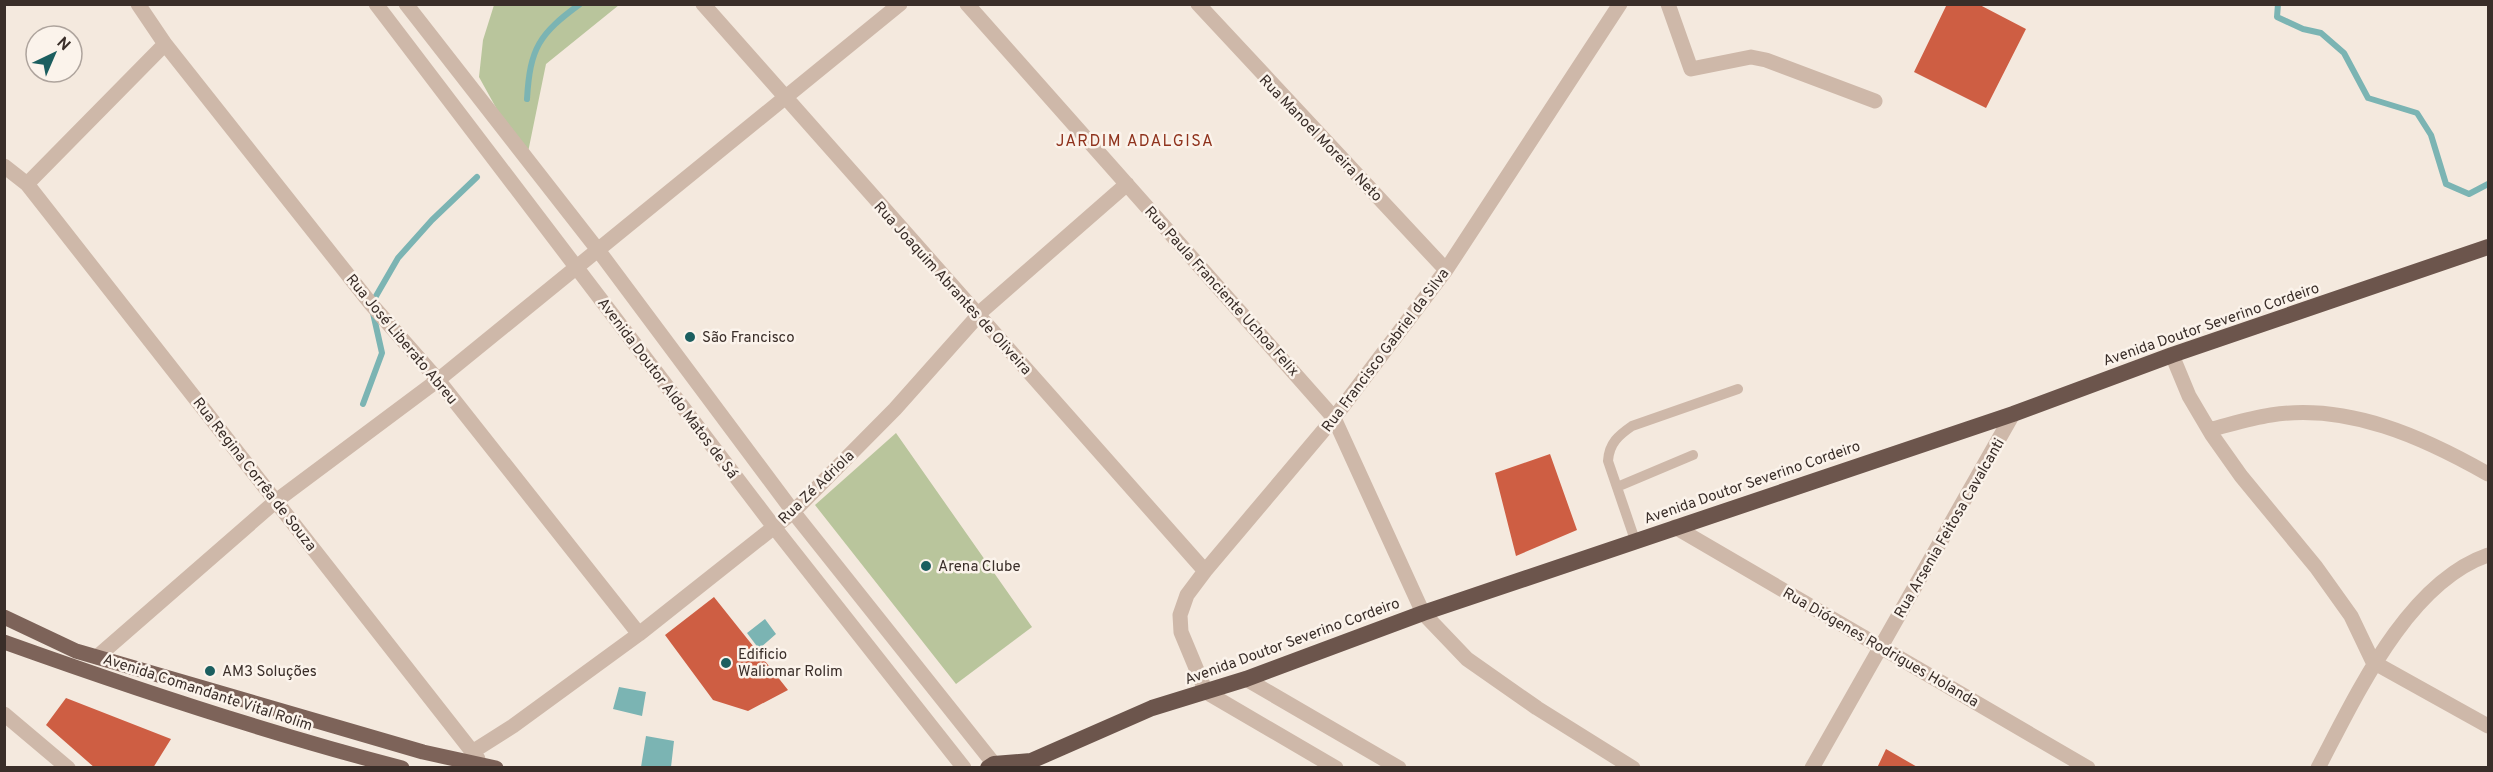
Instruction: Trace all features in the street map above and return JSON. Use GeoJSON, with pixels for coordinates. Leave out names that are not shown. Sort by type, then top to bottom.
{"type":"FeatureCollection","features":[{"type":"Feature","properties":{"kind":"highway","name":"Avenida Doutor Severino Cordeiro"},"geometry":{"type":"LineString","coordinates":[[991,766],[1029,764],[1152,708],[1246,679],[1423,613],[2013,414],[2172,355],[2488,247]]}},
{"type":"Feature","properties":{"kind":"main road","name":"Avenida Comandante Vital Rolim"},"geometry":{"type":"LineString","coordinates":[[4,617],[76,651],[423,752],[483,761]]}},
{"type":"Feature","properties":{"kind":"main road","name":"Avenida Comandante Vital Rolim"},"geometry":{"type":"LineString","coordinates":[[4,642],[69,666],[315,745],[402,768]]}},
{"type":"Feature","properties":{"kind":"street","name":"Rua José Liberato Abreu"},"geometry":{"type":"LineString","coordinates":[[138,4],[165,44],[371,304],[438,380],[639,634]]}},
{"type":"Feature","properties":{"kind":"street","name":"Avenida Doutor Aldo Matos de Sá"},"geometry":{"type":"LineString","coordinates":[[376,4],[774,527],[964,768]]}},
{"type":"Feature","properties":{"kind":"street","name":"Avenida Doutor Aldo Matos de Sá"},"geometry":{"type":"LineString","coordinates":[[406,4],[526,162],[598,250],[793,512],[991,766]]}},
{"type":"Feature","properties":{"kind":"street","name":"Rua Joaquim Abrantes de Oliveira"},"geometry":{"type":"LineString","coordinates":[[703,4],[785,100],[1205,571]]}},
{"type":"Feature","properties":{"kind":"street"},"geometry":{"type":"LineString","coordinates":[[97,657],[276,501],[438,380],[575,267],[785,100],[900,4]]}},
{"type":"Feature","properties":{"kind":"street","name":"Rua Paula Franciente Uchoa Felix"},"geometry":{"type":"LineString","coordinates":[[967,4],[1334,418],[1423,613],[1467,659],[1537,708],[1633,768]]}},
{"type":"Feature","properties":{"kind":"street","name":"Rua Manoel Moreira Neto"},"geometry":{"type":"LineString","coordinates":[[1197,4],[1446,270]]}},
{"type":"Feature","properties":{"kind":"street","name":"Rua Francisco Gabriel da Silva"},"geometry":{"type":"LineString","coordinates":[[1206,692],[1181,632],[1180,615],[1187,595],[1334,418],[1446,270],[1620,4]]}},
{"type":"Feature","properties":{"kind":"street"},"geometry":{"type":"LineString","coordinates":[[1668,4],[1691,69],[1751,57],[1766,60],[1875,101]]}},
{"type":"Feature","properties":{"kind":"street"},"geometry":{"type":"LineString","coordinates":[[27,184],[165,44]]}},
{"type":"Feature","properties":{"kind":"street","name":"Rua Regina Corrêa de Souza"},"geometry":{"type":"LineString","coordinates":[[4,166],[27,184],[483,761]]}},
{"type":"Feature","properties":{"kind":"street","name":"Rua Zé Adriola"},"geometry":{"type":"LineString","coordinates":[[483,761],[513,726],[639,634],[793,512],[895,410],[978,316],[1127,184]]}},
{"type":"Feature","properties":{"kind":"street"},"geometry":{"type":"LineString","coordinates":[[2172,355],[2189,396],[2209,430],[2241,476],[2316,567],[2351,616],[2373,662],[2488,726]]}},
{"type":"Feature","properties":{"kind":"street"},"geometry":{"type":"LineString","coordinates":[[2209,430],[2271,415],[2309,412],[2353,418],[2403,432],[2451,453],[2488,474]]}},
{"type":"Feature","properties":{"kind":"street","name":"Rua Arsenia Feitosa Cavalcanti"},"geometry":{"type":"LineString","coordinates":[[1812,768],[2013,414]]}},
{"type":"Feature","properties":{"kind":"street","name":"Rua Diógenes Rodrigues Holanda"},"geometry":{"type":"LineString","coordinates":[[1675,527],[2088,768]]}},
{"type":"Feature","properties":{"kind":"street"},"geometry":{"type":"LineString","coordinates":[[2318,768],[2373,662],[2434,588],[2472,561],[2488,555]]}},
{"type":"Feature","properties":{"kind":"street"},"geometry":{"type":"LineString","coordinates":[[1246,679],[1399,768]]}},
{"type":"Feature","properties":{"kind":"street"},"geometry":{"type":"LineString","coordinates":[[1206,692],[1336,768]]}},
{"type":"Feature","properties":{"kind":"street"},"geometry":{"type":"LineString","coordinates":[[4,714],[68,768]]}},
{"type":"Feature","properties":{"kind":"lane"},"geometry":{"type":"LineString","coordinates":[[1635,540],[1608,460],[1608,450],[1617,436],[1632,426],[1738,389]]}},
{"type":"Feature","properties":{"kind":"lane"},"geometry":{"type":"LineString","coordinates":[[1617,487],[1693,455]]}},
{"type":"Feature","properties":{"kind":"green space"},"geometry":{"type":"Polygon","coordinates":[[[494,5],[619,5],[546,64],[526,162],[479,77],[483,40],[494,5]]]}},
{"type":"Feature","properties":{"kind":"green space","name":"Arena Clube"},"geometry":{"type":"Polygon","coordinates":[[[896,433],[1032,627],[956,684],[815,505],[896,433]]]}},
{"type":"Feature","properties":{"kind":"water"},"geometry":{"type":"Polygon","coordinates":[[[765,619],[776,634],[759,649],[747,633],[765,619]]]}},
{"type":"Feature","properties":{"kind":"water"},"geometry":{"type":"Polygon","coordinates":[[[619,687],[646,692],[642,716],[613,709],[619,687]]]}},
{"type":"Feature","properties":{"kind":"water"},"geometry":{"type":"Polygon","coordinates":[[[646,736],[674,741],[671,767],[641,767],[646,736]]]}},
{"type":"Feature","properties":{"kind":"building"},"geometry":{"type":"Polygon","coordinates":[[[1947,4],[1978,4],[2026,29],[1986,108],[1914,72],[1947,4]]]}},
{"type":"Feature","properties":{"kind":"building"},"geometry":{"type":"Polygon","coordinates":[[[1550,454],[1577,530],[1516,556],[1495,473],[1550,454]]]}},
{"type":"Feature","properties":{"kind":"building","name":"Edificio Waliomar Rolim"},"geometry":{"type":"Polygon","coordinates":[[[714,597],[788,690],[748,711],[713,700],[665,635],[714,597]]]}},
{"type":"Feature","properties":{"kind":"building"},"geometry":{"type":"Polygon","coordinates":[[[66,698],[171,739],[153,768],[95,768],[46,725],[66,698]]]}},
{"type":"Feature","properties":{"kind":"building"},"geometry":{"type":"Polygon","coordinates":[[[1886,749],[1919,768],[1877,768],[1886,749]]]}},
{"type":"Feature","properties":{"kind":"waterway"},"geometry":{"type":"LineString","coordinates":[[527,99],[531,67],[539,44],[555,24],[580,4]]}},
{"type":"Feature","properties":{"kind":"waterway"},"geometry":{"type":"LineString","coordinates":[[2278,4],[2277,17],[2303,29],[2321,33],[2344,53],[2368,98],[2417,113],[2431,135],[2446,184],[2469,194],[2488,184]]}},
{"type":"Feature","properties":{"kind":"waterway"},"geometry":{"type":"LineString","coordinates":[[372,303],[398,258],[432,220],[477,177]]}},
{"type":"Feature","properties":{"kind":"waterway"},"geometry":{"type":"LineString","coordinates":[[363,404],[382,353],[373,313]]}},
{"type":"Feature","properties":{"kind":"place","name":"São Francisco"},"geometry":{"type":"Point","coordinates":[690,337]}},
{"type":"Feature","properties":{"kind":"place","name":"Arena Clube"},"geometry":{"type":"Point","coordinates":[926,566]}},
{"type":"Feature","properties":{"kind":"place","name":"Edificio Waliomar Rolim"},"geometry":{"type":"Point","coordinates":[726,663]}},
{"type":"Feature","properties":{"kind":"place","name":"AM3 Soluções"},"geometry":{"type":"Point","coordinates":[210,671]}},
{"type":"Feature","properties":{"kind":"district","name":"JARDIM ADALGISA"},"geometry":{"type":"Point","coordinates":[1135,140]}}]}
